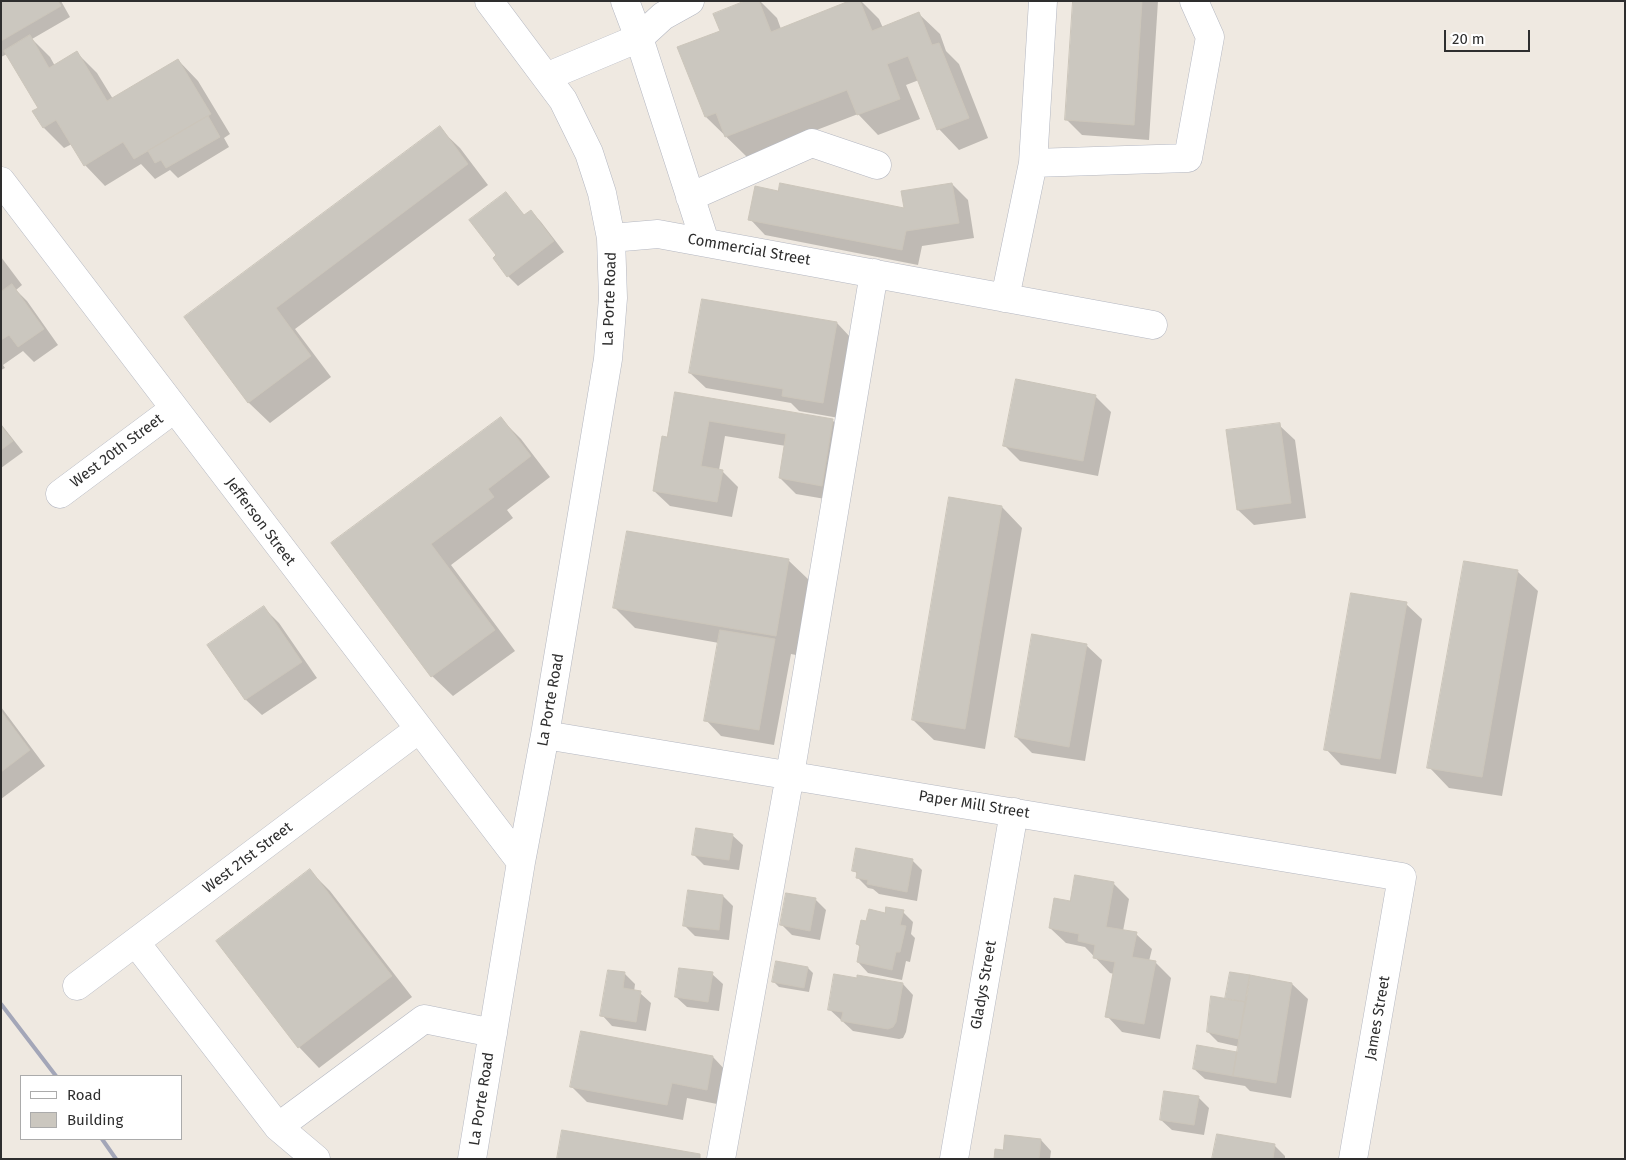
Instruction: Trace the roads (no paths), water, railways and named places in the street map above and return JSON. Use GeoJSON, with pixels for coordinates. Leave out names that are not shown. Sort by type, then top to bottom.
{"type":"FeatureCollection","features":[{"type":"Feature","properties":{"kind":"street"},"geometry":{"type":"LineString","coordinates":[[489,1],[563,100],[590,153],[602,192],[611,238]]}},
{"type":"Feature","properties":{"kind":"street"},"geometry":{"type":"LineString","coordinates":[[625,1],[639,38],[705,242]]}},
{"type":"Feature","properties":{"kind":"street"},"geometry":{"type":"LineString","coordinates":[[546,77],[639,38],[662,16],[690,1]]}},
{"type":"Feature","properties":{"kind":"street"},"geometry":{"type":"LineString","coordinates":[[1005,298],[1033,163],[1043,1]]}},
{"type":"Feature","properties":{"kind":"street"},"geometry":{"type":"LineString","coordinates":[[1033,163],[1188,158],[1210,38],[1194,1]]}},
{"type":"Feature","properties":{"kind":"street"},"geometry":{"type":"LineString","coordinates":[[690,196],[812,143],[877,165]]}},
{"type":"Feature","properties":{"kind":"street","name":"Jefferson Street"},"geometry":{"type":"LineString","coordinates":[[1,181],[521,862]]}},
{"type":"Feature","properties":{"kind":"street","name":"Commercial Street"},"geometry":{"type":"LineString","coordinates":[[611,238],[658,234],[874,272],[1153,325]]}},
{"type":"Feature","properties":{"kind":"street","name":"La Porte Road"},"geometry":{"type":"LineString","coordinates":[[472,1159],[608,359],[613,298],[611,238]]}},
{"type":"Feature","properties":{"kind":"street"},"geometry":{"type":"LineString","coordinates":[[721,1159],[790,775],[874,272]]}},
{"type":"Feature","properties":{"kind":"street","name":"West 20th Street"},"geometry":{"type":"LineString","coordinates":[[60,494],[174,409]]}},
{"type":"Feature","properties":{"kind":"street","name":"West 21st Street"},"geometry":{"type":"LineString","coordinates":[[77,986],[419,729]]}},
{"type":"Feature","properties":{"kind":"street","name":"Paper Mill Street"},"geometry":{"type":"LineString","coordinates":[[545,735],[1402,877]]}},
{"type":"Feature","properties":{"kind":"street","name":"Gladys Street"},"geometry":{"type":"LineString","coordinates":[[954,1159],[1014,812]]}},
{"type":"Feature","properties":{"kind":"street","name":"James Street"},"geometry":{"type":"LineString","coordinates":[[1353,1159],[1402,877]]}},
{"type":"Feature","properties":{"kind":"street"},"geometry":{"type":"LineString","coordinates":[[136,943],[278,1127],[316,1159]]}},
{"type":"Feature","properties":{"kind":"street"},"geometry":{"type":"LineString","coordinates":[[278,1127],[424,1019],[493,1033]]}},
{"type":"Feature","properties":{"kind":"railway"},"geometry":{"type":"LineString","coordinates":[[1,1004],[55,1075]]}},
{"type":"Feature","properties":{"kind":"railway"},"geometry":{"type":"LineString","coordinates":[[103,1140],[116,1159]]}}]}
